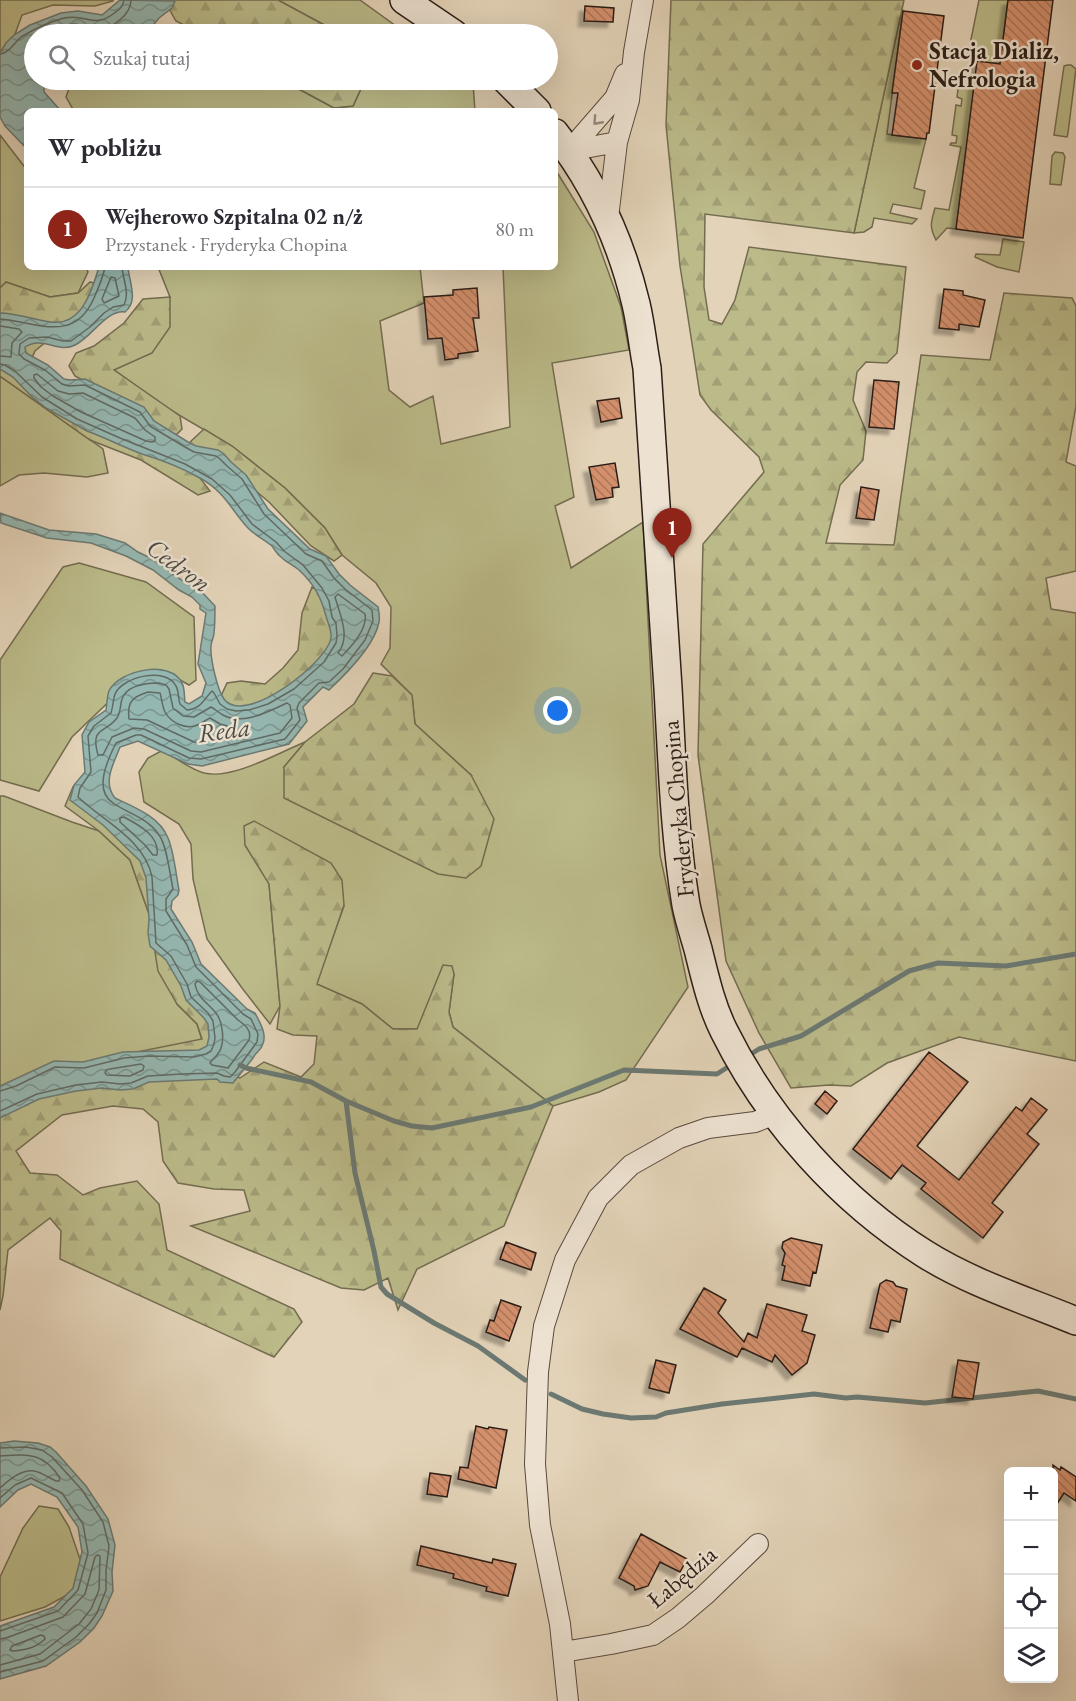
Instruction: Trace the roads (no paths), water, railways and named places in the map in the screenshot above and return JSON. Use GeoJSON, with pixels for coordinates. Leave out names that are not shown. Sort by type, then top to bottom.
{"type":"FeatureCollection","features":[{"type":"Feature","properties":{"kind":"street"},"geometry":{"type":"LineString","coordinates":[[404,0],[439,24]]}},
{"type":"Feature","properties":{"kind":"street"},"geometry":{"type":"LineString","coordinates":[[608,218],[617,142],[629,100],[643,0]]}},
{"type":"Feature","properties":{"kind":"street"},"geometry":{"type":"LineString","coordinates":[[562,142],[615,98],[634,52]]}},
{"type":"Feature","properties":{"kind":"street"},"geometry":{"type":"LineString","coordinates":[[516,90],[534,108]]}},
{"type":"Feature","properties":{"kind":"street"},"geometry":{"type":"LineString","coordinates":[[562,142],[617,142]]}},
{"type":"Feature","properties":{"kind":"street","name":"Fryderyka Chopina"},"geometry":{"type":"LineString","coordinates":[[562,142],[608,218],[637,305],[646,368],[675,810],[687,906],[707,987],[723,1029],[747,1071],[804,1150],[838,1186],[879,1222],[924,1253],[957,1272],[1076,1321]]}},
{"type":"Feature","properties":{"kind":"street"},"geometry":{"type":"LineString","coordinates":[[568,1701],[560,1624],[540,1525],[535,1464],[538,1372],[544,1326],[565,1260],[598,1198],[631,1165],[679,1138],[708,1128],[755,1122],[776,1114]]}},
{"type":"Feature","properties":{"kind":"street","name":"Łabędzia"},"geometry":{"type":"LineString","coordinates":[[563,1652],[653,1635],[678,1618],[758,1544]]}},
{"type":"Feature","properties":{"kind":"water"},"geometry":{"type":"Polygon","coordinates":[[[120,0],[175,1],[172,8],[154,24],[33,24],[61,13],[78,11],[102,15],[120,0]]]}},
{"type":"Feature","properties":{"kind":"water"},"geometry":{"type":"Polygon","coordinates":[[[24,29],[24,90],[44,90],[58,108],[24,108],[24,146],[5,126],[0,117],[0,53],[14,35],[24,29]]]}},
{"type":"Feature","properties":{"kind":"water","name":"Reda"},"geometry":{"type":"Polygon","coordinates":[[[98,270],[128,270],[132,291],[132,302],[129,308],[125,312],[118,312],[106,319],[75,345],[63,347],[38,343],[25,347],[26,353],[48,365],[64,379],[85,379],[144,407],[154,421],[188,442],[196,446],[218,450],[224,454],[246,475],[268,509],[310,549],[326,556],[350,585],[378,607],[379,620],[372,640],[351,668],[329,690],[323,687],[303,707],[307,721],[289,744],[202,766],[188,764],[138,741],[120,747],[110,772],[109,786],[115,798],[153,818],[168,838],[179,890],[178,895],[172,901],[171,909],[192,942],[201,964],[247,1009],[255,1013],[264,1033],[264,1042],[260,1049],[233,1083],[220,1082],[217,1079],[149,1082],[133,1089],[102,1088],[76,1091],[39,1099],[0,1118],[0,1086],[54,1061],[83,1062],[123,1052],[199,1050],[207,1046],[209,1037],[208,1024],[186,1000],[166,960],[150,946],[146,878],[140,861],[103,825],[70,800],[74,785],[85,772],[82,735],[89,722],[106,710],[108,693],[115,684],[134,673],[157,669],[176,676],[183,685],[185,702],[189,704],[202,696],[206,683],[198,664],[206,613],[200,609],[200,605],[192,597],[153,570],[126,556],[91,543],[47,538],[1,523],[0,513],[49,530],[96,534],[125,543],[161,563],[186,583],[198,588],[215,606],[214,635],[211,646],[213,665],[221,694],[224,699],[234,705],[249,705],[266,699],[284,688],[315,662],[326,649],[331,638],[322,603],[309,580],[280,556],[272,546],[250,530],[216,489],[179,468],[87,431],[46,408],[13,377],[0,369],[0,313],[62,322],[78,312],[93,286],[98,270]]]}},
{"type":"Feature","properties":{"kind":"water"},"geometry":{"type":"Polygon","coordinates":[[[14,1441],[38,1443],[50,1447],[86,1486],[108,1519],[115,1545],[112,1572],[113,1591],[102,1616],[80,1642],[46,1666],[0,1679],[0,1626],[54,1607],[73,1588],[82,1552],[78,1527],[57,1497],[31,1484],[18,1490],[0,1507],[0,1443],[14,1441]]]}},
{"type":"Feature","properties":{"kind":"waterway"},"geometry":{"type":"LineString","coordinates":[[748,1056],[759,1049],[801,1036],[909,971],[938,963],[1006,966],[1076,954]]}},
{"type":"Feature","properties":{"kind":"waterway"},"geometry":{"type":"LineString","coordinates":[[240,1065],[311,1082],[346,1101],[394,1121],[432,1128],[531,1107],[624,1070],[717,1074],[734,1063]]}},
{"type":"Feature","properties":{"kind":"waterway"},"geometry":{"type":"LineString","coordinates":[[346,1101],[355,1173],[381,1287],[387,1294],[434,1323],[478,1346],[525,1380]]}},
{"type":"Feature","properties":{"kind":"waterway"},"geometry":{"type":"LineString","coordinates":[[551,1394],[582,1409],[631,1418],[656,1417],[666,1413],[722,1404],[814,1394],[925,1403],[1038,1391],[1076,1399]]}},
{"type":"Feature","properties":{"kind":"place","name":"Stacja Dializ, Nefrologia"},"geometry":{"type":"Point","coordinates":[917,65]}},
{"type":"Feature","properties":{"kind":"place","name":"Wejherowo Szpitalna 02 n/ż"},"geometry":{"type":"Point","coordinates":[672,558]}},
{"type":"Feature","properties":{"kind":"water label","name":"Cedron"},"geometry":{"type":"Point","coordinates":[179,565]}}]}
